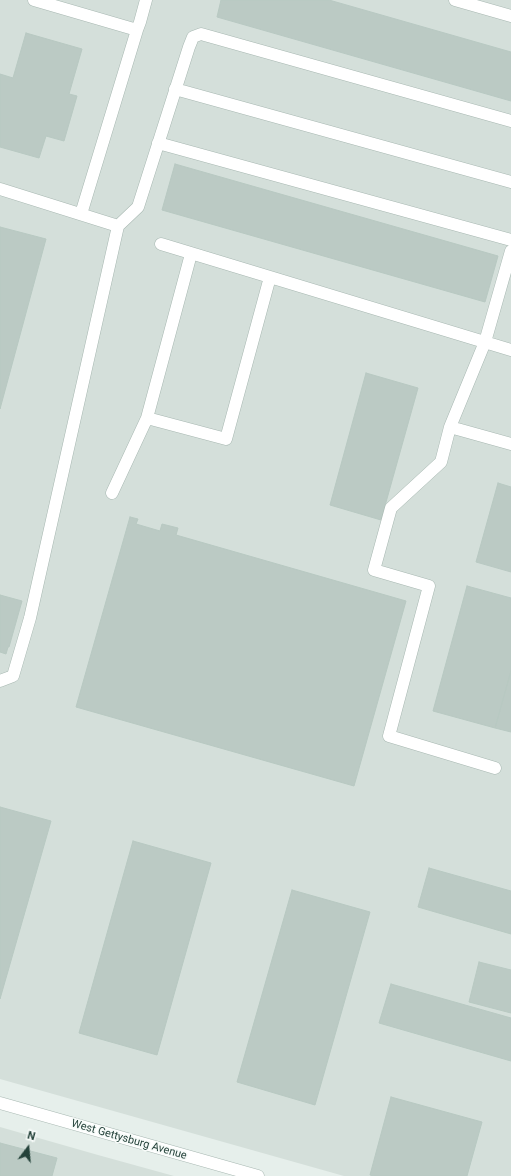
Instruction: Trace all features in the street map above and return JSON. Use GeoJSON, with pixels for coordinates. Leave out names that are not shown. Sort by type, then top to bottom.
{"type":"FeatureCollection","features":[{"type":"Feature","properties":{"kind":"street"},"geometry":{"type":"LineString","coordinates":[[34,0],[137,30]]}},
{"type":"Feature","properties":{"kind":"street"},"geometry":{"type":"LineString","coordinates":[[81,214],[146,0]]}},
{"type":"Feature","properties":{"kind":"street"},"geometry":{"type":"LineString","coordinates":[[455,0],[511,16]]}},
{"type":"Feature","properties":{"kind":"street"},"geometry":{"type":"LineString","coordinates":[[0,681],[13,676],[30,618],[118,226],[138,207],[193,37],[201,34],[511,121]]}},
{"type":"Feature","properties":{"kind":"street"},"geometry":{"type":"LineString","coordinates":[[175,89],[511,182]]}},
{"type":"Feature","properties":{"kind":"street"},"geometry":{"type":"LineString","coordinates":[[158,143],[511,240]]}},
{"type":"Feature","properties":{"kind":"street"},"geometry":{"type":"LineString","coordinates":[[0,189],[118,226]]}},
{"type":"Feature","properties":{"kind":"street"},"geometry":{"type":"LineString","coordinates":[[161,244],[511,350]]}},
{"type":"Feature","properties":{"kind":"street"},"geometry":{"type":"LineString","coordinates":[[495,768],[390,736],[429,586],[374,570],[391,508],[441,462],[450,427],[485,342],[511,251]]}},
{"type":"Feature","properties":{"kind":"street"},"geometry":{"type":"LineString","coordinates":[[112,493],[147,418],[191,254]]}},
{"type":"Feature","properties":{"kind":"street"},"geometry":{"type":"LineString","coordinates":[[147,418],[226,438],[270,277]]}},
{"type":"Feature","properties":{"kind":"street"},"geometry":{"type":"LineString","coordinates":[[450,427],[511,444]]}},
{"type":"Feature","properties":{"kind":"street","name":"West Gettysburg Avenue"},"geometry":{"type":"LineString","coordinates":[[0,1103],[258,1176]]}},
{"type":"Feature","properties":{"kind":"shaded area"},"geometry":{"type":"Polygon","coordinates":[[[0,0],[511,0],[511,1176],[344,1176],[0,1079],[0,0]]]}},
{"type":"Feature","properties":{"kind":"shaded area"},"geometry":{"type":"Polygon","coordinates":[[[0,1127],[98,1155],[174,1176],[0,1176],[0,1127]]]}},
{"type":"Feature","properties":{"kind":"building"},"geometry":{"type":"Polygon","coordinates":[[[221,0],[329,0],[511,52],[511,101],[217,17],[221,0]]]}},
{"type":"Feature","properties":{"kind":"building"},"geometry":{"type":"Polygon","coordinates":[[[26,33],[82,49],[69,94],[77,96],[64,141],[46,136],[39,158],[0,147],[0,74],[13,78],[26,33]]]}},
{"type":"Feature","properties":{"kind":"building"},"geometry":{"type":"Polygon","coordinates":[[[175,164],[498,256],[485,302],[162,210],[175,164]]]}},
{"type":"Feature","properties":{"kind":"building"},"geometry":{"type":"Polygon","coordinates":[[[0,227],[46,239],[0,409],[0,227]]]}},
{"type":"Feature","properties":{"kind":"building"},"geometry":{"type":"Polygon","coordinates":[[[366,373],[418,388],[381,520],[330,505],[366,373]]]}},
{"type":"Feature","properties":{"kind":"building"},"geometry":{"type":"Polygon","coordinates":[[[498,483],[511,487],[511,572],[476,562],[498,483]]]}},
{"type":"Feature","properties":{"kind":"building"},"geometry":{"type":"Polygon","coordinates":[[[130,517],[138,519],[136,524],[160,531],[162,524],[178,528],[176,535],[406,601],[354,786],[76,707],[130,517]]]}},
{"type":"Feature","properties":{"kind":"building"},"geometry":{"type":"Polygon","coordinates":[[[467,586],[511,598],[511,671],[495,728],[433,711],[467,586]]]}},
{"type":"Feature","properties":{"kind":"building"},"geometry":{"type":"Polygon","coordinates":[[[0,595],[22,601],[6,654],[0,652],[0,595]]]}},
{"type":"Feature","properties":{"kind":"building"},"geometry":{"type":"Polygon","coordinates":[[[511,671],[511,732],[495,728],[511,671]]]}},
{"type":"Feature","properties":{"kind":"building"},"geometry":{"type":"Polygon","coordinates":[[[0,807],[51,821],[0,999],[0,807]]]}},
{"type":"Feature","properties":{"kind":"building"},"geometry":{"type":"Polygon","coordinates":[[[133,841],[211,863],[157,1055],[79,1033],[133,841]]]}},
{"type":"Feature","properties":{"kind":"building"},"geometry":{"type":"Polygon","coordinates":[[[429,868],[511,891],[511,934],[418,907],[429,868]]]}},
{"type":"Feature","properties":{"kind":"building"},"geometry":{"type":"Polygon","coordinates":[[[292,890],[370,912],[315,1105],[237,1082],[292,890]]]}},
{"type":"Feature","properties":{"kind":"building"},"geometry":{"type":"Polygon","coordinates":[[[479,962],[511,970],[511,1013],[469,1002],[479,962]]]}},
{"type":"Feature","properties":{"kind":"building"},"geometry":{"type":"Polygon","coordinates":[[[391,984],[511,1018],[511,1061],[379,1023],[391,984]]]}},
{"type":"Feature","properties":{"kind":"building"},"geometry":{"type":"Polygon","coordinates":[[[391,1097],[482,1122],[467,1176],[370,1175],[391,1097]]]}},
{"type":"Feature","properties":{"kind":"building"},"geometry":{"type":"Polygon","coordinates":[[[0,1143],[57,1158],[52,1176],[0,1176],[0,1143]]]}}]}
